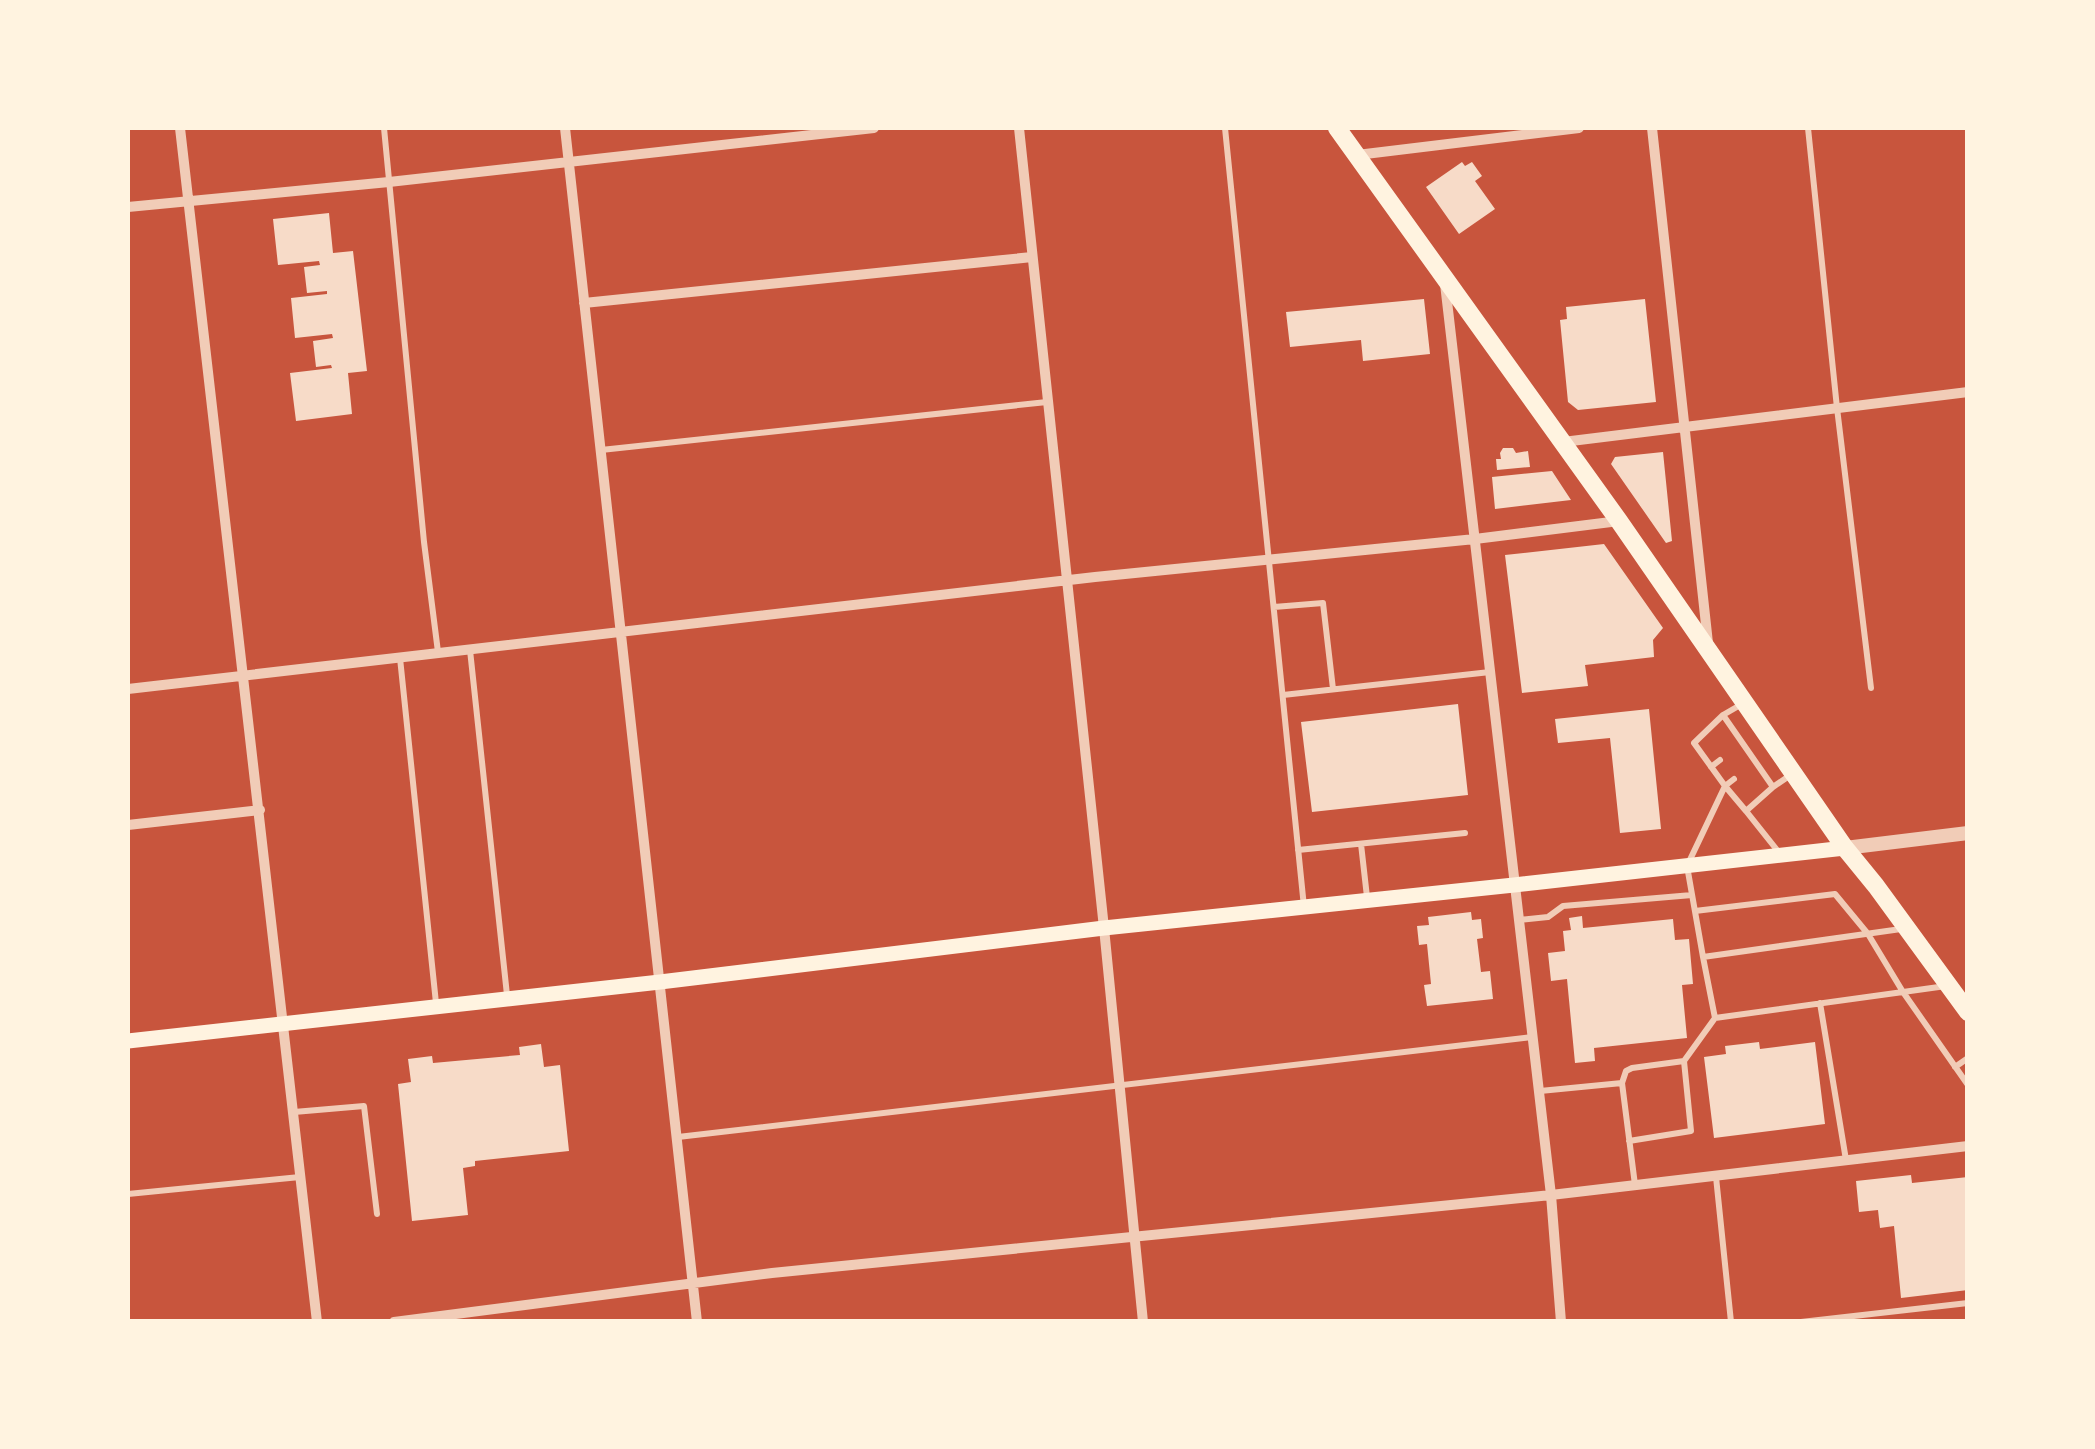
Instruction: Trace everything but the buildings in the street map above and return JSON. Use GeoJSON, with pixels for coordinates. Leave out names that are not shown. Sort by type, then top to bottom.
{"type":"FeatureCollection","features":[{"type":"Feature","properties":{"kind":"main road"},"geometry":{"type":"LineString","coordinates":[[1340,130],[1846,848],[1968,1012]]}},
{"type":"Feature","properties":{"kind":"main road"},"geometry":{"type":"LineString","coordinates":[[128,1041],[1104,928],[1846,848]]}},
{"type":"Feature","properties":{"kind":"street"},"geometry":{"type":"LineString","coordinates":[[180,128],[318,1322]]}},
{"type":"Feature","properties":{"kind":"street"},"geometry":{"type":"LineString","coordinates":[[565,128],[697,1322]]}},
{"type":"Feature","properties":{"kind":"street"},"geometry":{"type":"LineString","coordinates":[[128,207],[389,182],[788,132],[874,128]]}},
{"type":"Feature","properties":{"kind":"street"},"geometry":{"type":"LineString","coordinates":[[1019,128],[1143,1322]]}},
{"type":"Feature","properties":{"kind":"street"},"geometry":{"type":"LineString","coordinates":[[1357,155],[1497,133],[1579,128]]}},
{"type":"Feature","properties":{"kind":"street"},"geometry":{"type":"LineString","coordinates":[[1652,128],[1709,652]]}},
{"type":"Feature","properties":{"kind":"street"},"geometry":{"type":"LineString","coordinates":[[584,303],[1032,257]]}},
{"type":"Feature","properties":{"kind":"street"},"geometry":{"type":"LineString","coordinates":[[1445,282],[1551,1195],[1561,1322]]}},
{"type":"Feature","properties":{"kind":"street"},"geometry":{"type":"LineString","coordinates":[[1562,442],[1968,392]]}},
{"type":"Feature","properties":{"kind":"street"},"geometry":{"type":"LineString","coordinates":[[128,689],[1269,558],[1618,522]]}},
{"type":"Feature","properties":{"kind":"street"},"geometry":{"type":"LineString","coordinates":[[128,825],[260,810]]}},
{"type":"Feature","properties":{"kind":"street"},"geometry":{"type":"LineString","coordinates":[[1846,848],[1968,833]]}},
{"type":"Feature","properties":{"kind":"street"},"geometry":{"type":"LineString","coordinates":[[394,1322],[692,1282],[1551,1195],[1968,1146]]}},
{"type":"Feature","properties":{"kind":"lane"},"geometry":{"type":"LineString","coordinates":[[384,128],[438,652]]}},
{"type":"Feature","properties":{"kind":"lane"},"geometry":{"type":"LineString","coordinates":[[1224,128],[1304,907]]}},
{"type":"Feature","properties":{"kind":"lane"},"geometry":{"type":"LineString","coordinates":[[1808,128],[1871,688]]}},
{"type":"Feature","properties":{"kind":"lane"},"geometry":{"type":"LineString","coordinates":[[600,450],[1047,402]]}},
{"type":"Feature","properties":{"kind":"lane"},"geometry":{"type":"LineString","coordinates":[[1274,608],[1323,603],[1333,690]]}},
{"type":"Feature","properties":{"kind":"lane"},"geometry":{"type":"LineString","coordinates":[[470,648],[507,1000]]}},
{"type":"Feature","properties":{"kind":"lane"},"geometry":{"type":"LineString","coordinates":[[400,656],[436,1007]]}},
{"type":"Feature","properties":{"kind":"lane"},"geometry":{"type":"LineString","coordinates":[[1283,695],[1490,672]]}},
{"type":"Feature","properties":{"kind":"lane"},"geometry":{"type":"LineString","coordinates":[[1745,703],[1724,715],[1694,742],[1724,786],[1782,856]]}},
{"type":"Feature","properties":{"kind":"lane"},"geometry":{"type":"LineString","coordinates":[[1724,715],[1739,746],[1773,787]]}},
{"type":"Feature","properties":{"kind":"lane"},"geometry":{"type":"LineString","coordinates":[[1712,767],[1720,760]]}},
{"type":"Feature","properties":{"kind":"lane"},"geometry":{"type":"LineString","coordinates":[[1746,811],[1794,773]]}},
{"type":"Feature","properties":{"kind":"lane"},"geometry":{"type":"LineString","coordinates":[[1715,1018],[1688,866],[1724,786],[1734,779]]}},
{"type":"Feature","properties":{"kind":"lane"},"geometry":{"type":"LineString","coordinates":[[1298,850],[1466,833]]}},
{"type":"Feature","properties":{"kind":"lane"},"geometry":{"type":"LineString","coordinates":[[1361,844],[1367,900]]}},
{"type":"Feature","properties":{"kind":"lane"},"geometry":{"type":"LineString","coordinates":[[1695,911],[1836,894],[1868,934],[1968,1086]]}},
{"type":"Feature","properties":{"kind":"lane"},"geometry":{"type":"LineString","coordinates":[[1518,920],[1548,918],[1563,906],[1692,895]]}},
{"type":"Feature","properties":{"kind":"lane"},"geometry":{"type":"LineString","coordinates":[[1703,958],[1907,928]]}},
{"type":"Feature","properties":{"kind":"lane"},"geometry":{"type":"LineString","coordinates":[[1629,1140],[1691,1131],[1684,1060],[1715,1018],[1948,986]]}},
{"type":"Feature","properties":{"kind":"lane"},"geometry":{"type":"LineString","coordinates":[[1820,1003],[1846,1160]]}},
{"type":"Feature","properties":{"kind":"lane"},"geometry":{"type":"LineString","coordinates":[[678,1136],[1532,1037]]}},
{"type":"Feature","properties":{"kind":"lane"},"geometry":{"type":"LineString","coordinates":[[1955,1067],[1968,1058]]}},
{"type":"Feature","properties":{"kind":"lane"},"geometry":{"type":"LineString","coordinates":[[1635,1185],[1622,1084],[1626,1071],[1684,1060]]}},
{"type":"Feature","properties":{"kind":"lane"},"geometry":{"type":"LineString","coordinates":[[1538,1091],[1622,1084]]}},
{"type":"Feature","properties":{"kind":"lane"},"geometry":{"type":"LineString","coordinates":[[294,1112],[364,1106],[377,1214]]}},
{"type":"Feature","properties":{"kind":"lane"},"geometry":{"type":"LineString","coordinates":[[128,1194],[302,1176]]}},
{"type":"Feature","properties":{"kind":"lane"},"geometry":{"type":"LineString","coordinates":[[1716,1176],[1731,1322]]}},
{"type":"Feature","properties":{"kind":"lane"},"geometry":{"type":"LineString","coordinates":[[1801,1322],[1968,1304]]}}]}
